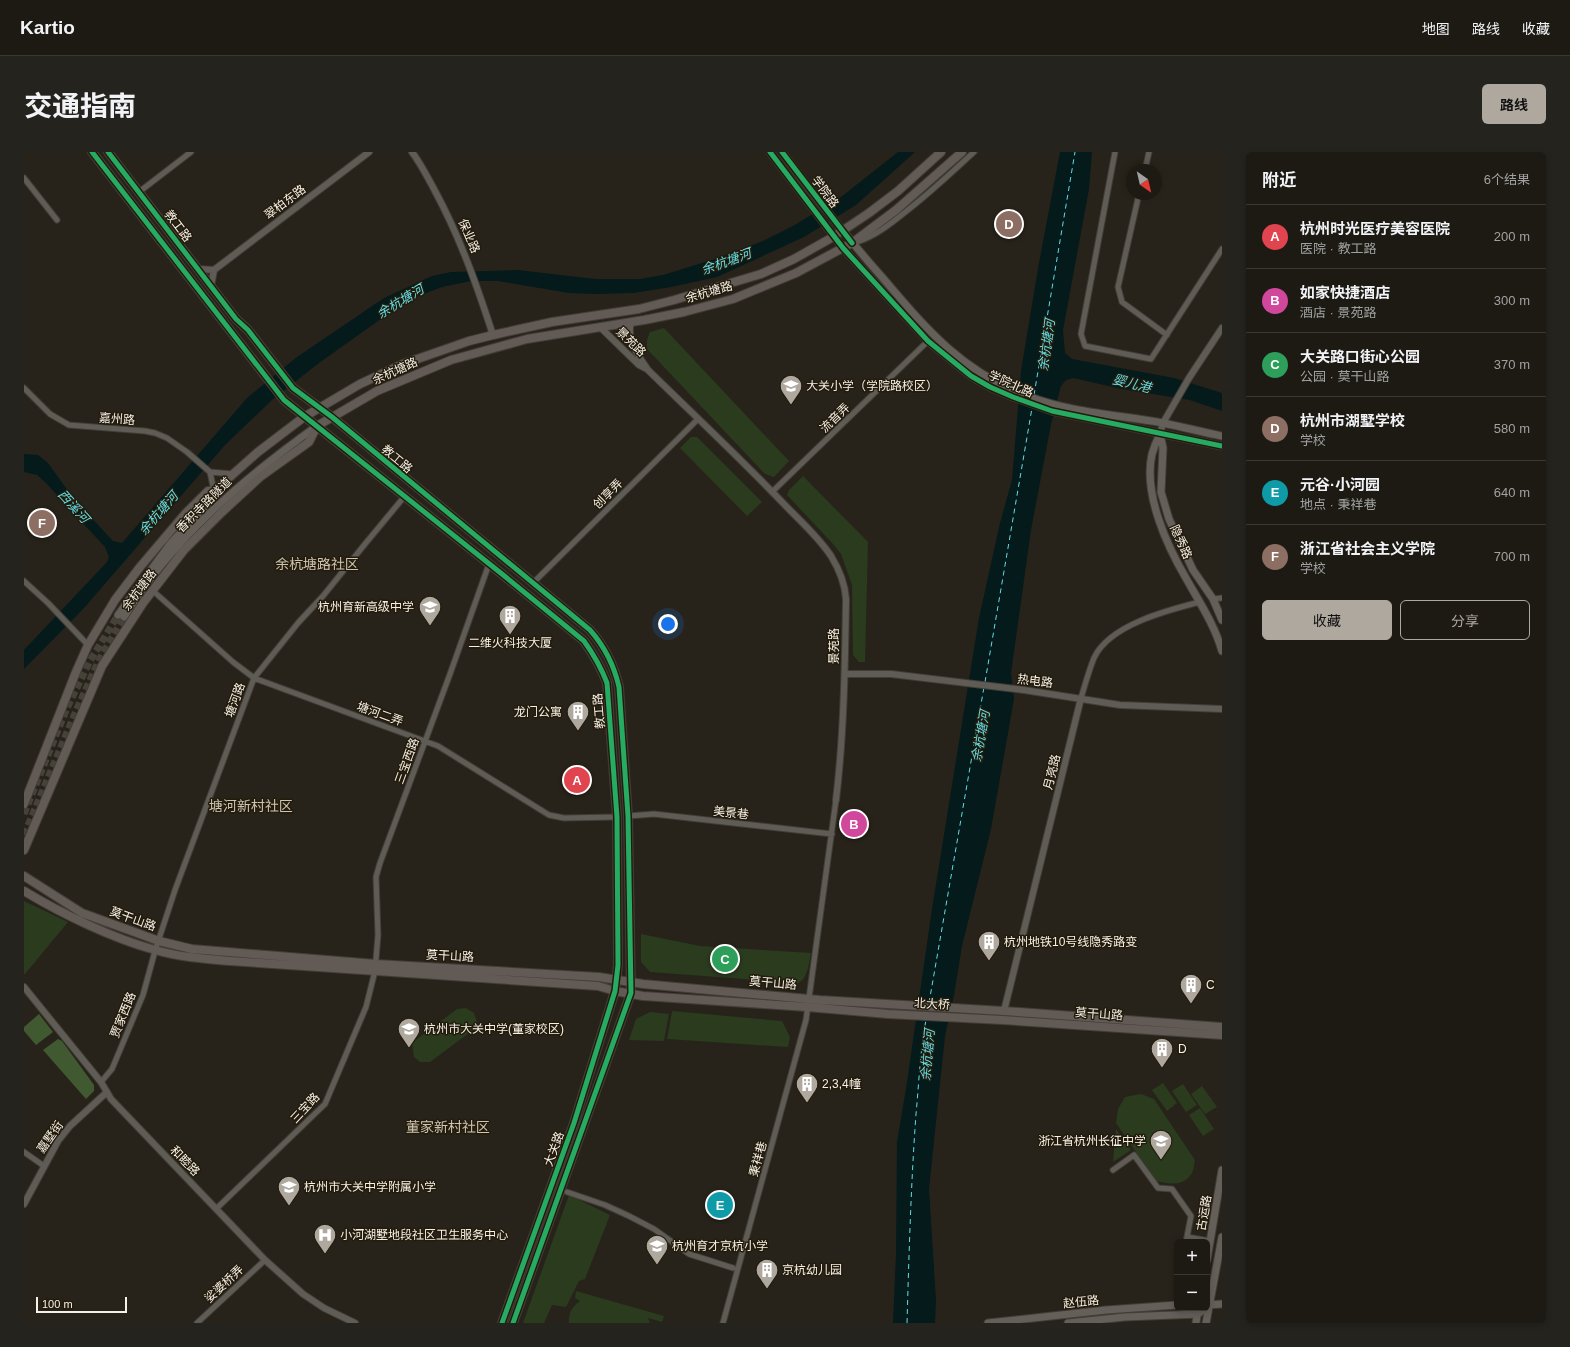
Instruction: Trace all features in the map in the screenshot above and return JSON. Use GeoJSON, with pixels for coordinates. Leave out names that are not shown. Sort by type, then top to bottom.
{"type":"FeatureCollection","features":[{"type":"Feature","properties":{"kind":"main road","name":"教工路"},"geometry":{"type":"LineString","coordinates":[[92,152],[284,400],[584,641],[594,654],[607,682],[609,703],[617,817],[617,979]]}},
{"type":"Feature","properties":{"kind":"main road","name":"教工路"},"geometry":{"type":"LineString","coordinates":[[108,152],[236,319],[248,330],[293,388],[332,417],[590,630],[609,656],[619,687],[628,816],[630,981]]}},
{"type":"Feature","properties":{"kind":"main road","name":"学院路"},"geometry":{"type":"LineString","coordinates":[[770,152],[813,211],[843,248]]}},
{"type":"Feature","properties":{"kind":"main road","name":"学院路"},"geometry":{"type":"LineString","coordinates":[[782,152],[832,219],[852,243]]}},
{"type":"Feature","properties":{"kind":"main road","name":"余杭塘路"},"geometry":{"type":"LineString","coordinates":[[24,804],[88,645],[115,600],[162,539],[208,491],[214,491],[258,452],[304,417],[360,384],[403,364],[469,341],[552,322],[639,309],[728,285],[761,274],[794,259],[833,237],[869,214],[898,192],[940,152]]}},
{"type":"Feature","properties":{"kind":"main road","name":"余杭塘路"},"geometry":{"type":"LineString","coordinates":[[24,850],[102,666],[139,608],[184,550],[243,491],[309,442],[317,426],[377,391],[451,360],[526,339],[684,312],[733,299],[796,273],[852,243],[896,210],[962,152]]}},
{"type":"Feature","properties":{"kind":"main road","name":"学院北路"},"geometry":{"type":"LineString","coordinates":[[852,243],[926,328],[991,384]]}},
{"type":"Feature","properties":{"kind":"main road","name":"学院北路"},"geometry":{"type":"LineString","coordinates":[[843,248],[928,341],[971,376],[991,384],[1032,405],[1052,411],[1163,423],[1222,436]]}},
{"type":"Feature","properties":{"kind":"main road","name":"学院北路"},"geometry":{"type":"LineString","coordinates":[[1082,414],[1160,434],[1222,446]]}},
{"type":"Feature","properties":{"kind":"main road","name":"香积寺路隧道"},"geometry":{"type":"LineString","coordinates":[[214,491],[210,501],[170,544],[121,616],[171,553],[219,503],[273,458],[317,426]]}},
{"type":"Feature","properties":{"kind":"main road","name":"隐秀路"},"geometry":{"type":"LineString","coordinates":[[1160,434],[1163,448],[1161,492],[1169,519],[1193,570],[1213,599],[1222,620]]}},
{"type":"Feature","properties":{"kind":"main road","name":"隐秀路"},"geometry":{"type":"LineString","coordinates":[[1160,434],[1152,454],[1150,474],[1151,493],[1154,507],[1174,555],[1219,639],[1222,651]]}},
{"type":"Feature","properties":{"kind":"main road","name":"莫干山路"},"geometry":{"type":"LineString","coordinates":[[24,876],[82,912],[159,941],[192,949],[375,967],[598,986],[615,991],[651,996],[808,1003],[890,1004]]}},
{"type":"Feature","properties":{"kind":"main road","name":"莫干山路"},"geometry":{"type":"LineString","coordinates":[[24,891],[40,901],[103,931],[155,950],[191,957],[230,961],[599,976],[643,984],[888,1014]]}},
{"type":"Feature","properties":{"kind":"main road","name":"大关路"},"geometry":{"type":"LineString","coordinates":[[502,1323],[574,1123],[615,991],[617,979]]}},
{"type":"Feature","properties":{"kind":"main road","name":"大关路"},"geometry":{"type":"LineString","coordinates":[[513,1323],[631,993],[630,981]]}},
{"type":"Feature","properties":{"kind":"main road","name":"北大桥"},"geometry":{"type":"LineString","coordinates":[[890,1004],[975,1014]]}},
{"type":"Feature","properties":{"kind":"main road","name":"莫干山路"},"geometry":{"type":"LineString","coordinates":[[975,1014],[1004,1011],[1222,1027]]}},
{"type":"Feature","properties":{"kind":"main road","name":"北大桥"},"geometry":{"type":"LineString","coordinates":[[888,1014],[975,1014]]}},
{"type":"Feature","properties":{"kind":"main road","name":"莫干山路"},"geometry":{"type":"LineString","coordinates":[[975,1014],[1222,1035]]}},
{"type":"Feature","properties":{"kind":"main road","name":"古运路"},"geometry":{"type":"LineString","coordinates":[[1210,1241],[1222,1170]]}},
{"type":"Feature","properties":{"kind":"main road","name":"古运路"},"geometry":{"type":"LineString","coordinates":[[1210,1292],[1222,1237]]}},
{"type":"Feature","properties":{"kind":"main road"},"geometry":{"type":"LineString","coordinates":[[1210,1306],[1222,1304]]}},
{"type":"Feature","properties":{"kind":"main road","name":"赵伍路"},"geometry":{"type":"LineString","coordinates":[[988,1323],[1106,1310],[1174,1305]]}},
{"type":"Feature","properties":{"kind":"main road"},"geometry":{"type":"LineString","coordinates":[[1196,1323],[1198,1311]]}},
{"type":"Feature","properties":{"kind":"main road","name":"赵伍路"},"geometry":{"type":"LineString","coordinates":[[1068,1323],[1198,1311]]}},
{"type":"Feature","properties":{"kind":"main road","name":"古运路"},"geometry":{"type":"LineString","coordinates":[[1206,1323],[1207,1311]]}},
{"type":"Feature","properties":{"kind":"street"},"geometry":{"type":"LineString","coordinates":[[139,192],[192,152]]}},
{"type":"Feature","properties":{"kind":"street","name":"翠柏东路"},"geometry":{"type":"LineString","coordinates":[[214,270],[369,152]]}},
{"type":"Feature","properties":{"kind":"street","name":"保业路"},"geometry":{"type":"LineString","coordinates":[[412,152],[447,213],[470,266],[493,335]]}},
{"type":"Feature","properties":{"kind":"street"},"geometry":{"type":"LineString","coordinates":[[852,243],[870,238],[888,226],[927,195],[974,152]]}},
{"type":"Feature","properties":{"kind":"street"},"geometry":{"type":"LineString","coordinates":[[1115,152],[1081,334],[1085,346],[1151,359],[1222,249]]}},
{"type":"Feature","properties":{"kind":"street"},"geometry":{"type":"LineString","coordinates":[[1146,164],[1149,152]]}},
{"type":"Feature","properties":{"kind":"street"},"geometry":{"type":"LineString","coordinates":[[24,178],[57,220]]}},
{"type":"Feature","properties":{"kind":"street"},"geometry":{"type":"LineString","coordinates":[[1138,200],[1118,288],[1122,302],[1166,335]]}},
{"type":"Feature","properties":{"kind":"street"},"geometry":{"type":"LineString","coordinates":[[198,269],[214,270],[211,286]]}},
{"type":"Feature","properties":{"kind":"street","name":"景苑路"},"geometry":{"type":"LineString","coordinates":[[631,322],[629,329],[631,342],[648,370],[772,492],[820,542],[832,557],[845,587],[846,674],[841,759],[808,1003]]}},
{"type":"Feature","properties":{"kind":"street","name":"景苑路"},"geometry":{"type":"LineString","coordinates":[[600,327],[639,365],[648,370]]}},
{"type":"Feature","properties":{"kind":"street","name":"隐秀路"},"geometry":{"type":"LineString","coordinates":[[1160,434],[1163,423],[1189,378],[1222,328]]}},
{"type":"Feature","properties":{"kind":"street","name":"流音弄"},"geometry":{"type":"LineString","coordinates":[[772,492],[928,341]]}},
{"type":"Feature","properties":{"kind":"street","name":"嘉州路"},"geometry":{"type":"LineString","coordinates":[[24,388],[50,414],[69,425],[155,432],[167,438],[187,452],[210,472]]}},
{"type":"Feature","properties":{"kind":"street","name":"创享弄"},"geometry":{"type":"LineString","coordinates":[[533,583],[698,419]]}},
{"type":"Feature","properties":{"kind":"street"},"geometry":{"type":"LineString","coordinates":[[214,491],[210,472],[233,474]]}},
{"type":"Feature","properties":{"kind":"street","name":"塘河路"},"geometry":{"type":"LineString","coordinates":[[155,950],[175,890],[254,678],[298,623],[323,596],[404,497]]}},
{"type":"Feature","properties":{"kind":"street","name":"三宝西路"},"geometry":{"type":"LineString","coordinates":[[375,967],[378,935],[376,878],[489,564]]}},
{"type":"Feature","properties":{"kind":"street"},"geometry":{"type":"LineString","coordinates":[[24,581],[55,610],[88,645]]}},
{"type":"Feature","properties":{"kind":"street","name":"塘河二弄"},"geometry":{"type":"LineString","coordinates":[[152,590],[233,662],[254,678],[438,746],[549,814],[564,818],[617,817]]}},
{"type":"Feature","properties":{"kind":"street"},"geometry":{"type":"LineString","coordinates":[[1213,599],[1222,598]]}},
{"type":"Feature","properties":{"kind":"street","name":"月亮路"},"geometry":{"type":"LineString","coordinates":[[1004,1011],[1081,698],[1095,656],[1107,641],[1125,629],[1149,617],[1200,602]]}},
{"type":"Feature","properties":{"kind":"street","name":"热电路"},"geometry":{"type":"LineString","coordinates":[[846,674],[891,674],[1024,690],[1120,705],[1222,709]]}},
{"type":"Feature","properties":{"kind":"street","name":"美景巷"},"geometry":{"type":"LineString","coordinates":[[628,816],[654,814],[832,834]]}},
{"type":"Feature","properties":{"kind":"street","name":"贾家西路"},"geometry":{"type":"LineString","coordinates":[[101,1082],[112,1069],[143,995],[155,950]]}},
{"type":"Feature","properties":{"kind":"street","name":"三宝路"},"geometry":{"type":"LineString","coordinates":[[216,1209],[325,1104],[366,1007],[375,967]]}},
{"type":"Feature","properties":{"kind":"street","name":"和睦路"},"geometry":{"type":"LineString","coordinates":[[24,987],[101,1082],[111,1099],[265,1260],[303,1294],[318,1305],[355,1323]]}},
{"type":"Feature","properties":{"kind":"street","name":"秉祥巷"},"geometry":{"type":"LineString","coordinates":[[723,1323],[732,1296],[804,1028],[808,1003]]}},
{"type":"Feature","properties":{"kind":"street","name":"嘉墅街"},"geometry":{"type":"LineString","coordinates":[[24,1204],[58,1141],[70,1126],[107,1092]]}},
{"type":"Feature","properties":{"kind":"street"},"geometry":{"type":"LineString","coordinates":[[24,1152],[44,1166]]}},
{"type":"Feature","properties":{"kind":"street"},"geometry":{"type":"LineString","coordinates":[[1113,1170],[1134,1155],[1158,1188],[1172,1189],[1191,1216],[1187,1239]]}},
{"type":"Feature","properties":{"kind":"street"},"geometry":{"type":"LineString","coordinates":[[567,1192],[605,1205],[629,1216],[654,1229],[689,1254],[733,1268]]}},
{"type":"Feature","properties":{"kind":"street","name":"娑婆桥弄"},"geometry":{"type":"LineString","coordinates":[[197,1323],[265,1260]]}},
{"type":"Feature","properties":{"kind":"green space"},"geometry":{"type":"Polygon","coordinates":[[[664,328],[789,461],[774,477],[765,474],[647,349],[647,340],[650,332],[664,328]]]}},
{"type":"Feature","properties":{"kind":"green space"},"geometry":{"type":"Polygon","coordinates":[[[691,437],[697,437],[762,502],[747,516],[680,448],[691,437]]]}},
{"type":"Feature","properties":{"kind":"green space"},"geometry":{"type":"Polygon","coordinates":[[[803,476],[868,542],[865,662],[859,662],[853,655],[852,585],[841,554],[787,495],[789,490],[803,476]]]}},
{"type":"Feature","properties":{"kind":"green space"},"geometry":{"type":"Polygon","coordinates":[[[24,901],[68,922],[25,974],[24,974],[24,901]]]}},
{"type":"Feature","properties":{"kind":"green space"},"geometry":{"type":"Polygon","coordinates":[[[641,934],[700,946],[811,953],[806,974],[798,983],[650,972],[641,962],[641,934]]]}},
{"type":"Feature","properties":{"kind":"green space"},"geometry":{"type":"Polygon","coordinates":[[[466,1008],[474,1013],[477,1022],[473,1030],[430,1062],[420,1062],[414,1057],[412,1043],[457,1009],[466,1008]]]}},
{"type":"Feature","properties":{"kind":"green space"},"geometry":{"type":"Polygon","coordinates":[[[672,1011],[782,1021],[790,1037],[788,1047],[667,1039],[672,1011]]]}},
{"type":"Feature","properties":{"kind":"green space"},"geometry":{"type":"Polygon","coordinates":[[[650,1012],[669,1014],[664,1041],[629,1040],[636,1019],[650,1012]]]}},
{"type":"Feature","properties":{"kind":"green space"},"geometry":{"type":"Polygon","coordinates":[[[39,1014],[53,1032],[36,1045],[24,1031],[24,1027],[39,1014]]]}},
{"type":"Feature","properties":{"kind":"green space"},"geometry":{"type":"Polygon","coordinates":[[[58,1039],[62,1041],[94,1085],[94,1091],[86,1099],[43,1050],[58,1039]]]}},
{"type":"Feature","properties":{"kind":"green space"},"geometry":{"type":"Polygon","coordinates":[[[1163,1083],[1177,1103],[1167,1111],[1152,1090],[1163,1083]]]}},
{"type":"Feature","properties":{"kind":"green space"},"geometry":{"type":"Polygon","coordinates":[[[1183,1084],[1197,1105],[1186,1112],[1172,1091],[1183,1084]]]}},
{"type":"Feature","properties":{"kind":"green space"},"geometry":{"type":"Polygon","coordinates":[[[1202,1086],[1217,1107],[1205,1114],[1191,1094],[1202,1086]]]}},
{"type":"Feature","properties":{"kind":"green space"},"geometry":{"type":"Polygon","coordinates":[[[1141,1094],[1154,1099],[1195,1160],[1192,1173],[1185,1181],[1166,1183],[1156,1181],[1116,1123],[1118,1109],[1125,1097],[1141,1094]]]}},
{"type":"Feature","properties":{"kind":"green space"},"geometry":{"type":"Polygon","coordinates":[[[1200,1108],[1214,1129],[1203,1136],[1189,1115],[1200,1108]]]}},
{"type":"Feature","properties":{"kind":"green space"},"geometry":{"type":"Polygon","coordinates":[[[1116,1129],[1131,1150],[1113,1162],[1116,1129]]]}},
{"type":"Feature","properties":{"kind":"green space"},"geometry":{"type":"Polygon","coordinates":[[[569,1195],[610,1215],[585,1279],[579,1281],[566,1307],[552,1305],[544,1323],[523,1323],[569,1195]]]}},
{"type":"Feature","properties":{"kind":"green space"},"geometry":{"type":"Polygon","coordinates":[[[576,1291],[664,1316],[662,1322],[648,1318],[650,1323],[569,1323],[571,1310],[580,1301],[575,1298],[576,1291]]]}},
{"type":"Feature","properties":{"kind":"water"},"geometry":{"type":"Polygon","coordinates":[[[898,152],[915,152],[856,205],[804,237],[717,277],[671,287],[633,293],[595,294],[569,293],[498,281],[471,281],[442,287],[416,297],[385,316],[319,363],[273,399],[225,445],[84,608],[24,669],[24,650],[107,562],[109,557],[105,547],[46,483],[37,475],[24,472],[24,454],[38,455],[48,463],[73,498],[113,541],[122,543],[247,398],[297,357],[384,298],[432,276],[451,272],[518,270],[595,279],[640,279],[663,275],[718,258],[763,241],[793,226],[841,197],[898,152]]]}},
{"type":"Feature","properties":{"kind":"water"},"geometry":{"type":"Polygon","coordinates":[[[1060,152],[1092,152],[1089,189],[1063,330],[1065,353],[1072,359],[1174,378],[1222,393],[1222,411],[1190,400],[1122,389],[1073,378],[1066,380],[1061,386],[1051,424],[1031,530],[1011,673],[1014,699],[991,829],[962,946],[954,995],[945,1036],[929,1189],[936,1301],[935,1323],[893,1323],[896,1254],[897,1142],[932,909],[979,618],[1000,523],[1012,480],[1021,371],[1039,263],[1060,152]]]}},
{"type":"Feature","properties":{"kind":"ferry route"},"geometry":{"type":"LineString","coordinates":[[1034,395],[1075,152]]}},
{"type":"Feature","properties":{"kind":"ferry route"},"geometry":{"type":"LineString","coordinates":[[985,682],[1032,408]]}},
{"type":"Feature","properties":{"kind":"ferry route"},"geometry":{"type":"LineString","coordinates":[[929,1003],[984,687]]}},
{"type":"Feature","properties":{"kind":"ferry route"},"geometry":{"type":"LineString","coordinates":[[907,1323],[914,1140],[921,1055],[926,1020]]}},
{"type":"Feature","properties":{"kind":"tunnel"},"geometry":{"type":"LineString","coordinates":[[24,814],[67,708],[90,661],[118,615]]}},
{"type":"Feature","properties":{"kind":"tunnel"},"geometry":{"type":"LineString","coordinates":[[24,835],[99,660],[124,617]]}},
{"type":"Feature","properties":{"kind":"cycle path"},"geometry":{"type":"LineString","coordinates":[[92,152],[284,400],[584,641],[597,661],[607,683],[617,817],[618,965],[615,991],[574,1123],[502,1323]]}},
{"type":"Feature","properties":{"kind":"cycle path"},"geometry":{"type":"LineString","coordinates":[[108,152],[236,319],[248,330],[293,388],[332,417],[590,630],[600,643],[614,671],[619,687],[628,816],[631,993],[513,1323]]}},
{"type":"Feature","properties":{"kind":"cycle path"},"geometry":{"type":"LineString","coordinates":[[770,152],[843,248],[928,341],[971,376],[990,387],[1013,397],[1052,411],[1222,446]]}},
{"type":"Feature","properties":{"kind":"cycle path"},"geometry":{"type":"LineString","coordinates":[[782,152],[852,243]]}},
{"type":"Feature","properties":{"kind":"place","name":"杭州市湖墅学校"},"geometry":{"type":"Point","coordinates":[1009,224]}},
{"type":"Feature","properties":{"kind":"place","name":"大关小学（学院路校区）"},"geometry":{"type":"Point","coordinates":[791,406]}},
{"type":"Feature","properties":{"kind":"place","name":"浙江省社会主义学院"},"geometry":{"type":"Point","coordinates":[42,523]}},
{"type":"Feature","properties":{"kind":"place","name":"杭州育新高级中学"},"geometry":{"type":"Point","coordinates":[430,626]}},
{"type":"Feature","properties":{"kind":"place","name":"二维火科技大厦"},"geometry":{"type":"Point","coordinates":[510,636]}},
{"type":"Feature","properties":{"kind":"place","name":"龙门公寓"},"geometry":{"type":"Point","coordinates":[578,732]}},
{"type":"Feature","properties":{"kind":"place","name":"杭州时光医疗美容医院"},"geometry":{"type":"Point","coordinates":[577,780]}},
{"type":"Feature","properties":{"kind":"place","name":"如家快捷酒店"},"geometry":{"type":"Point","coordinates":[854,824]}},
{"type":"Feature","properties":{"kind":"place","name":"大关路口街心公园"},"geometry":{"type":"Point","coordinates":[725,959]}},
{"type":"Feature","properties":{"kind":"place","name":"杭州地铁10号线隐秀路变"},"geometry":{"type":"Point","coordinates":[989,962]}},
{"type":"Feature","properties":{"kind":"place","name":"C"},"geometry":{"type":"Point","coordinates":[1191,1004]}},
{"type":"Feature","properties":{"kind":"place","name":"杭州市大关中学(董家校区)"},"geometry":{"type":"Point","coordinates":[409,1048]}},
{"type":"Feature","properties":{"kind":"place","name":"D"},"geometry":{"type":"Point","coordinates":[1162,1068]}},
{"type":"Feature","properties":{"kind":"place","name":"2,3,4幢"},"geometry":{"type":"Point","coordinates":[807,1104]}},
{"type":"Feature","properties":{"kind":"place","name":"浙江省杭州长征中学"},"geometry":{"type":"Point","coordinates":[1161,1160]}},
{"type":"Feature","properties":{"kind":"place","name":"元谷·小河园"},"geometry":{"type":"Point","coordinates":[720,1205]}},
{"type":"Feature","properties":{"kind":"place","name":"杭州市大关中学附属小学"},"geometry":{"type":"Point","coordinates":[289,1206]}},
{"type":"Feature","properties":{"kind":"place","name":"小河湖墅地段社区卫生服务中心"},"geometry":{"type":"Point","coordinates":[325,1254]}},
{"type":"Feature","properties":{"kind":"place","name":"杭州育才京杭小学"},"geometry":{"type":"Point","coordinates":[657,1266]}},
{"type":"Feature","properties":{"kind":"place","name":"京杭幼儿园"},"geometry":{"type":"Point","coordinates":[767,1290]}},
{"type":"Feature","properties":{"kind":"district","name":"余杭塘路社区"},"geometry":{"type":"Point","coordinates":[317,564]}},
{"type":"Feature","properties":{"kind":"district","name":"塘河新村社区"},"geometry":{"type":"Point","coordinates":[251,806]}},
{"type":"Feature","properties":{"kind":"district","name":"董家新村社区"},"geometry":{"type":"Point","coordinates":[448,1127]}},
{"type":"Feature","properties":{"kind":"water label","name":"余杭塘河"},"geometry":{"type":"Point","coordinates":[726,261]}},
{"type":"Feature","properties":{"kind":"water label","name":"余杭塘河"},"geometry":{"type":"Point","coordinates":[400,301]}},
{"type":"Feature","properties":{"kind":"water label","name":"余杭塘河"},"geometry":{"type":"Point","coordinates":[1046,345]}},
{"type":"Feature","properties":{"kind":"water label","name":"婴儿港"},"geometry":{"type":"Point","coordinates":[1132,383]}},
{"type":"Feature","properties":{"kind":"water label","name":"西溪河"},"geometry":{"type":"Point","coordinates":[74,506]}},
{"type":"Feature","properties":{"kind":"water label","name":"余杭塘河"},"geometry":{"type":"Point","coordinates":[158,513]}},
{"type":"Feature","properties":{"kind":"water label","name":"余杭塘河"},"geometry":{"type":"Point","coordinates":[980,736]}},
{"type":"Feature","properties":{"kind":"water label","name":"余杭塘河"},"geometry":{"type":"Point","coordinates":[927,1055]}}]}
